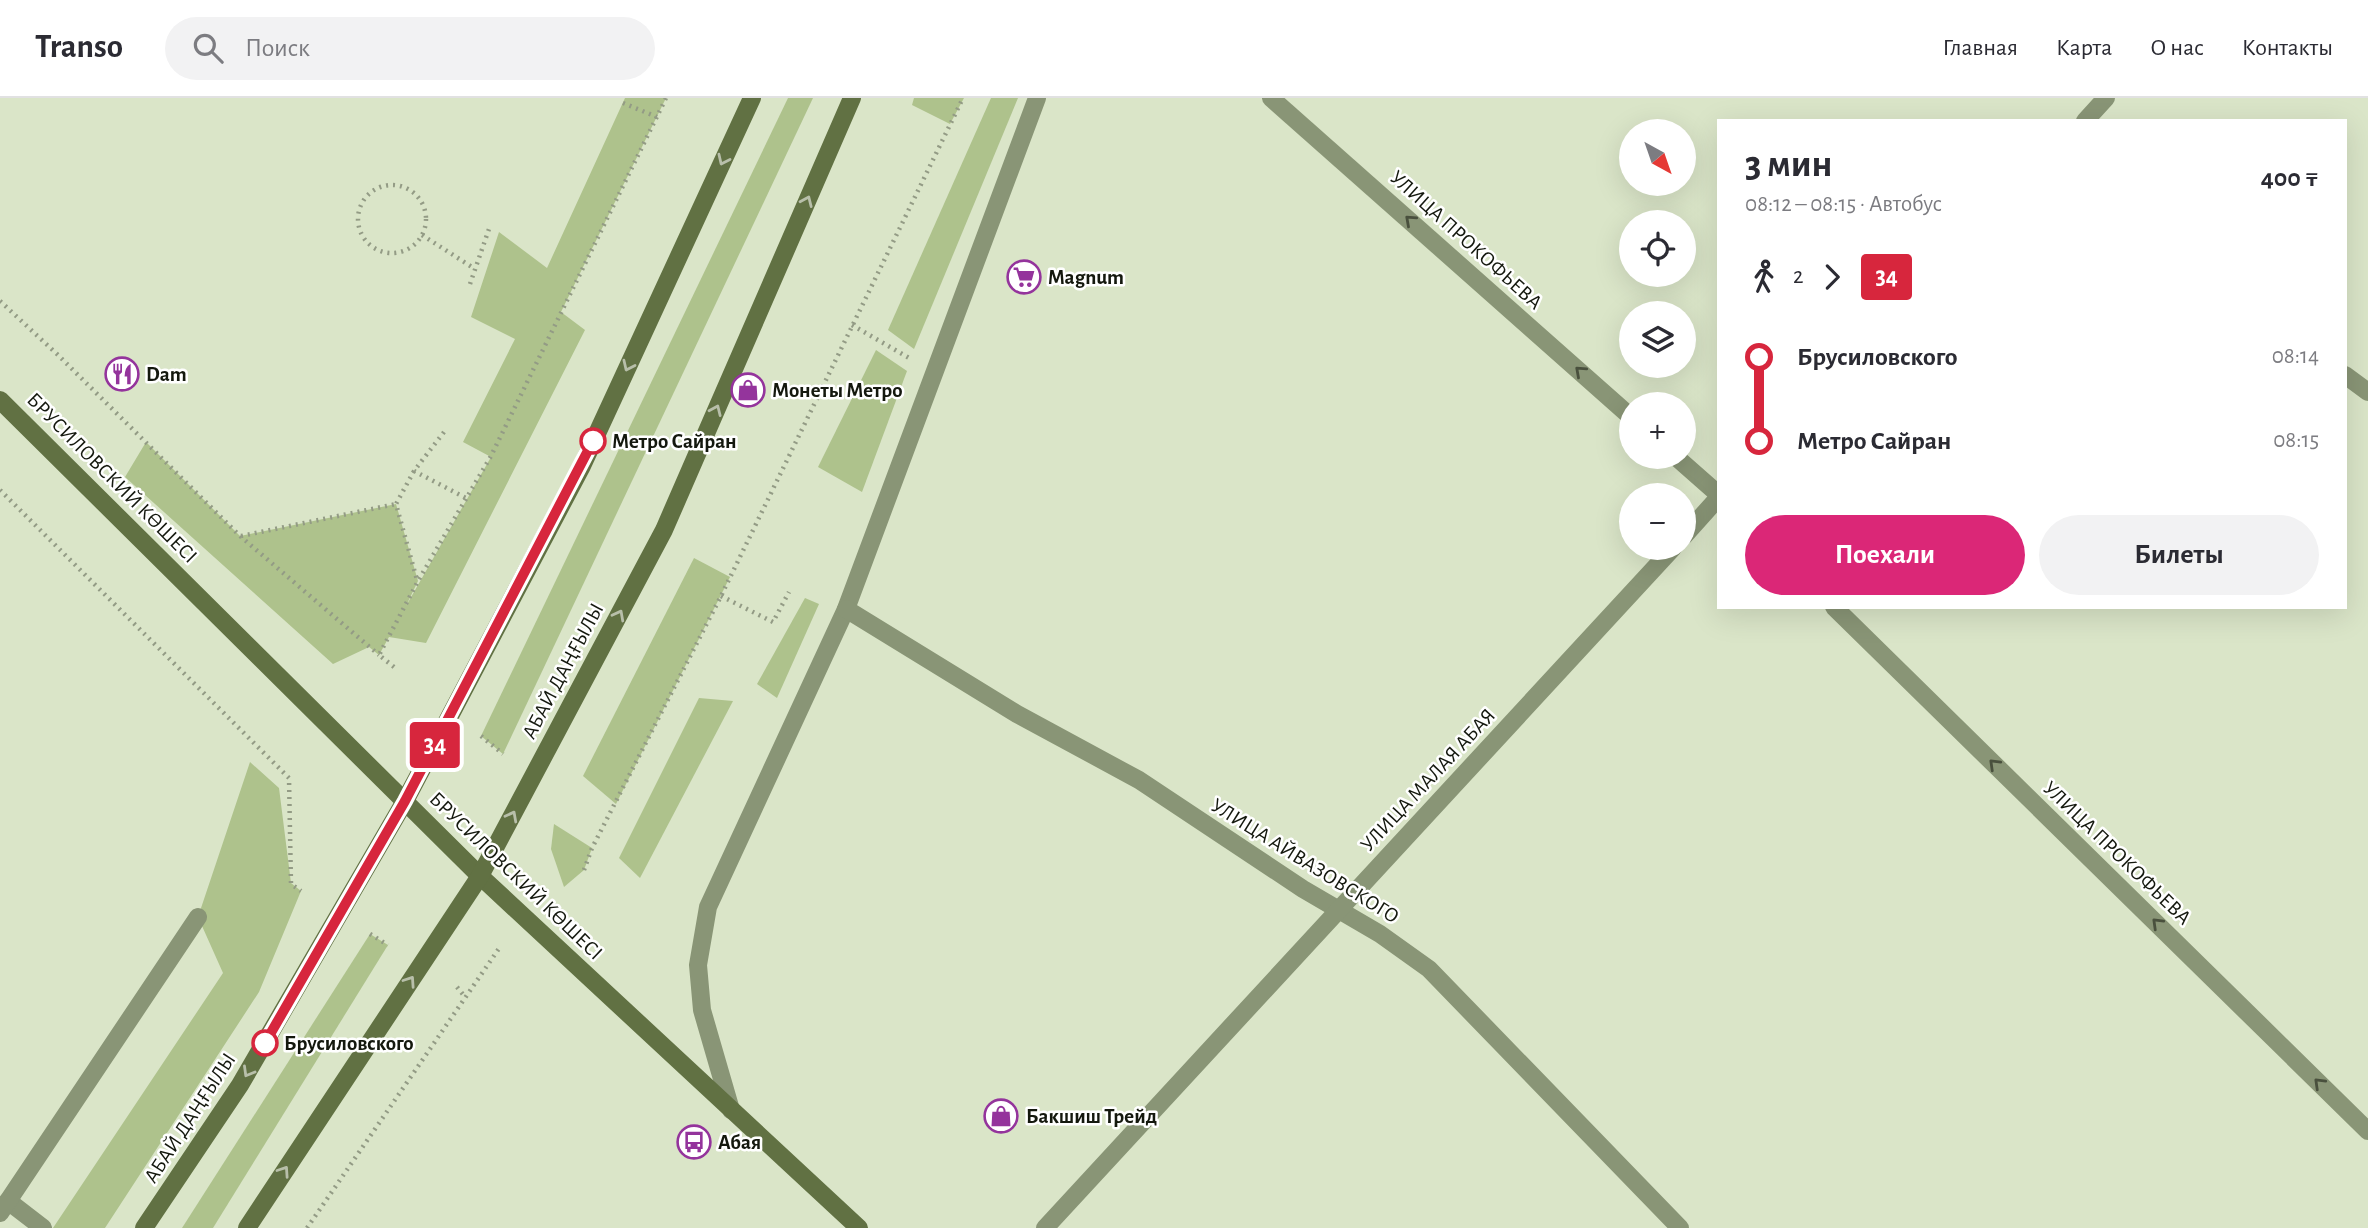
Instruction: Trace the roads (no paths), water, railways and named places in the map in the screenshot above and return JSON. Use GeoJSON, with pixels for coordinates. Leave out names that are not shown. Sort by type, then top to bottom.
{"type":"FeatureCollection","features":[{"type":"Feature","properties":{"kind":"main road","name":"АБАЙ ДАҢҒЫЛЫ"},"geometry":{"type":"LineString","coordinates":[[144,1228],[240,1085],[405,801],[582,466],[752,98]]}},
{"type":"Feature","properties":{"kind":"main road","name":"АБАЙ ДАҢҒЫЛЫ"},"geometry":{"type":"LineString","coordinates":[[247,1228],[480,876],[664,530],[852,98]]}},
{"type":"Feature","properties":{"kind":"main road","name":"БРУСИЛОВСКИЙ КӨШЕСІ"},"geometry":{"type":"LineString","coordinates":[[0,400],[480,876],[859,1228]]}},
{"type":"Feature","properties":{"kind":"street"},"geometry":{"type":"LineString","coordinates":[[731,1110],[702,1010],[698,965],[708,907],[846,608],[1037,98]]}},
{"type":"Feature","properties":{"kind":"street","name":"УЛИЦА ПРОКОФЬЕВА"},"geometry":{"type":"LineString","coordinates":[[1271,98],[1619,405]]}},
{"type":"Feature","properties":{"kind":"street"},"geometry":{"type":"LineString","coordinates":[[2087,119],[2106,98]]}},
{"type":"Feature","properties":{"kind":"street"},"geometry":{"type":"LineString","coordinates":[[2347,376],[2368,392]]}},
{"type":"Feature","properties":{"kind":"street"},"geometry":{"type":"LineString","coordinates":[[1689,469],[1717,495]]}},
{"type":"Feature","properties":{"kind":"street"},"geometry":{"type":"LineString","coordinates":[[1696,522],[1717,497]]}},
{"type":"Feature","properties":{"kind":"street","name":"УЛИЦА МАЛАЯ АБАЯ"},"geometry":{"type":"LineString","coordinates":[[1045,1228],[1662,560]]}},
{"type":"Feature","properties":{"kind":"street","name":"УЛИЦА АЙВАЗОВСКОГО"},"geometry":{"type":"LineString","coordinates":[[846,608],[1017,714],[1139,780],[1303,890],[1380,934],[1429,969],[1680,1228]]}},
{"type":"Feature","properties":{"kind":"street","name":"УЛИЦА ПРОКОФЬЕВА"},"geometry":{"type":"LineString","coordinates":[[1836,609],[2368,1130]]}},
{"type":"Feature","properties":{"kind":"street"},"geometry":{"type":"LineString","coordinates":[[43,1228],[4,1207],[198,917]]}},
{"type":"Feature","properties":{"kind":"place","name":"Magnum"},"geometry":{"type":"Point","coordinates":[1024,277]}},
{"type":"Feature","properties":{"kind":"place","name":"Dam"},"geometry":{"type":"Point","coordinates":[122,374]}},
{"type":"Feature","properties":{"kind":"place","name":"Монеты Метро"},"geometry":{"type":"Point","coordinates":[748,390]}},
{"type":"Feature","properties":{"kind":"place","name":"Метро Сайран"},"geometry":{"type":"Point","coordinates":[593,441]}},
{"type":"Feature","properties":{"kind":"place","name":"Брусиловского"},"geometry":{"type":"Point","coordinates":[265,1043]}},
{"type":"Feature","properties":{"kind":"place","name":"Бакшиш Трейд"},"geometry":{"type":"Point","coordinates":[1001,1116]}},
{"type":"Feature","properties":{"kind":"place","name":"Абая"},"geometry":{"type":"Point","coordinates":[694,1142]}}]}
